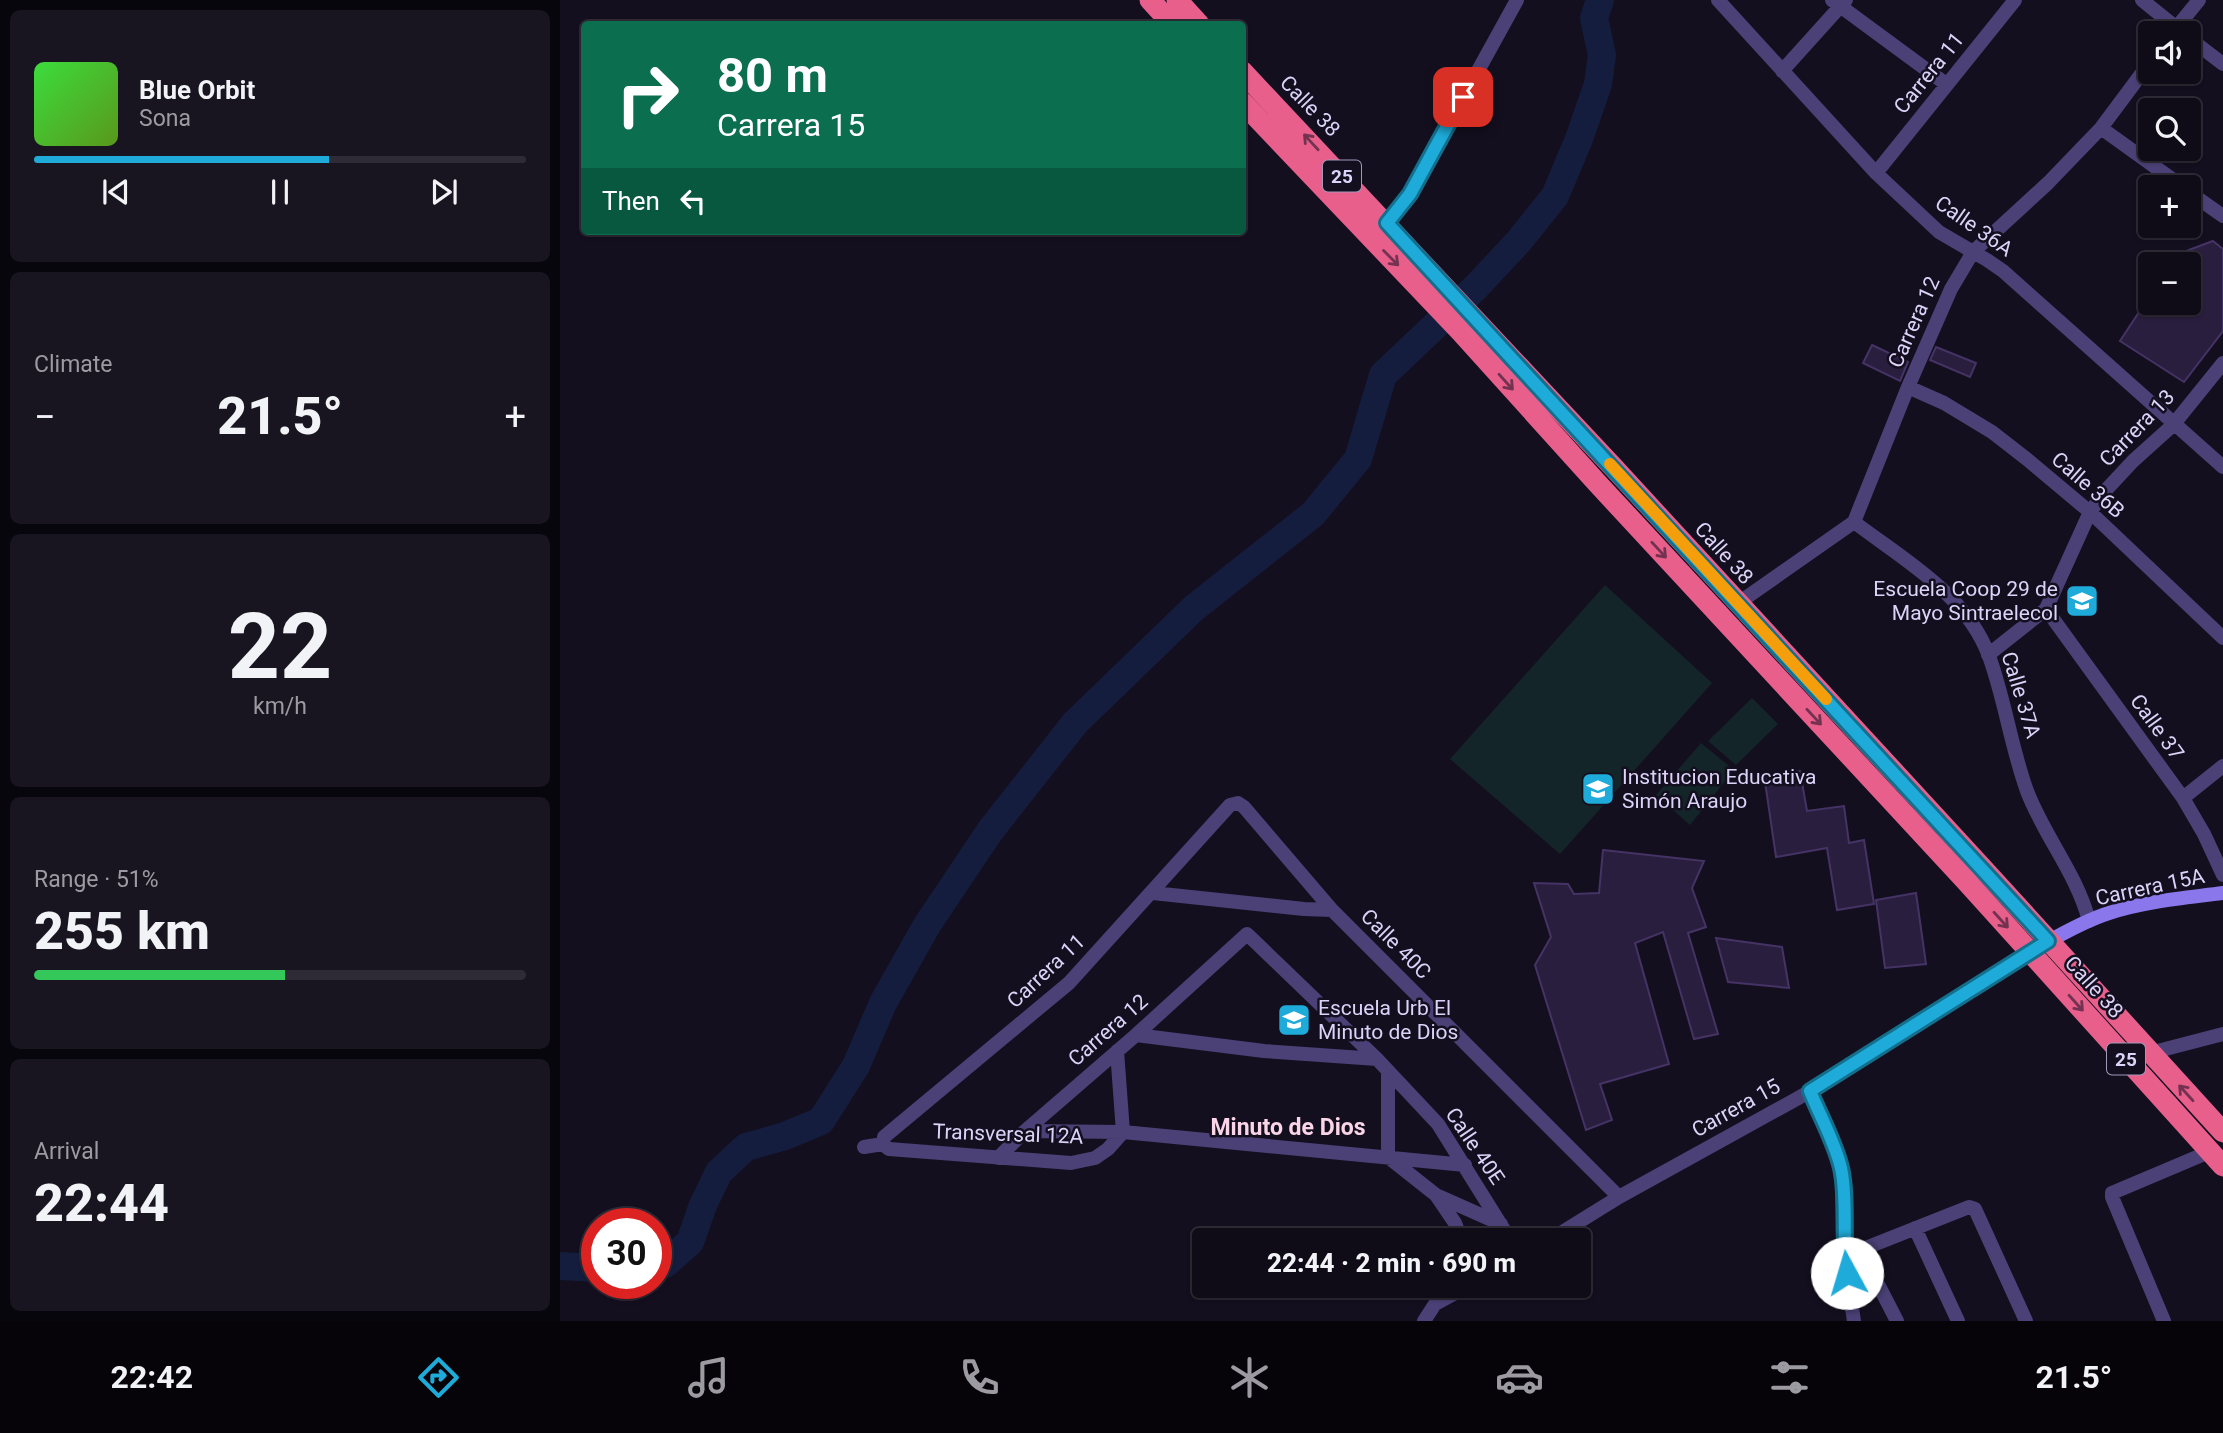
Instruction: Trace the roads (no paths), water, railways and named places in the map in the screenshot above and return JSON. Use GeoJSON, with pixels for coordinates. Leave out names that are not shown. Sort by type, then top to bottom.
{"type":"FeatureCollection","features":[{"type":"Feature","properties":{"kind":"highway"},"geometry":{"type":"LineString","coordinates":[[1150,0],[1169,21]]}},
{"type":"Feature","properties":{"kind":"highway"},"geometry":{"type":"LineString","coordinates":[[1177,0],[1196,21]]}},
{"type":"Feature","properties":{"kind":"highway","name":"Calle 38"},"geometry":{"type":"LineString","coordinates":[[1246,75],[1387,223],[1434,289],[1737,604],[1980,864],[2039,947],[2216,1159]]}},
{"type":"Feature","properties":{"kind":"highway","name":"Calle 38"},"geometry":{"type":"LineString","coordinates":[[1246,106],[1371,239],[1434,289]]}},
{"type":"Feature","properties":{"kind":"highway","name":"Calle 38"},"geometry":{"type":"LineString","coordinates":[[1468,325],[1598,484],[2039,947],[2150,1053],[2223,1132]]}},
{"type":"Feature","properties":{"kind":"street"},"geometry":{"type":"LineString","coordinates":[[1371,239],[1410,194],[1517,0]]}},
{"type":"Feature","properties":{"kind":"street","name":"Calle 36A"},"geometry":{"type":"LineString","coordinates":[[1718,0],[1876,173],[1939,232],[2003,271],[2223,467]]}},
{"type":"Feature","properties":{"kind":"street","name":"Carrera 11"},"geometry":{"type":"LineString","coordinates":[[1876,173],[2015,0]]}},
{"type":"Feature","properties":{"kind":"street"},"geometry":{"type":"LineString","coordinates":[[2142,0],[2165,21]]}},
{"type":"Feature","properties":{"kind":"street"},"geometry":{"type":"LineString","coordinates":[[2185,21],[2199,0]]}},
{"type":"Feature","properties":{"kind":"street"},"geometry":{"type":"LineString","coordinates":[[1782,71],[1840,2],[1946,84]]}},
{"type":"Feature","properties":{"kind":"street"},"geometry":{"type":"LineString","coordinates":[[2201,47],[2223,64]]}},
{"type":"Feature","properties":{"kind":"street","name":"Carrera 12"},"geometry":{"type":"LineString","coordinates":[[1854,523],[1908,387],[1951,289],[1973,252],[2048,183],[2101,128],[2138,78]]}},
{"type":"Feature","properties":{"kind":"street"},"geometry":{"type":"LineString","coordinates":[[2101,128],[2166,175]]}},
{"type":"Feature","properties":{"kind":"street"},"geometry":{"type":"LineString","coordinates":[[2201,200],[2223,216]]}},
{"type":"Feature","properties":{"kind":"street","name":"Carrera 13"},"geometry":{"type":"LineString","coordinates":[[1989,655],[2046,609],[2090,513],[2106,490],[2173,425],[2223,363]]}},
{"type":"Feature","properties":{"kind":"street","name":"Calle 36B"},"geometry":{"type":"LineString","coordinates":[[1908,387],[1944,403],[1992,432],[2090,513],[2223,638]]}},
{"type":"Feature","properties":{"kind":"street"},"geometry":{"type":"LineString","coordinates":[[1737,604],[1854,523]]}},
{"type":"Feature","properties":{"kind":"street","name":"Calle 37A"},"geometry":{"type":"LineString","coordinates":[[1854,523],[1939,586],[1961,609],[1989,655],[2027,789],[2044,828],[2084,901],[2089,921]]}},
{"type":"Feature","properties":{"kind":"street","name":"Calle 37"},"geometry":{"type":"LineString","coordinates":[[2046,609],[2183,798],[2223,875]]}},
{"type":"Feature","properties":{"kind":"street"},"geometry":{"type":"LineString","coordinates":[[2183,798],[2223,766]]}},
{"type":"Feature","properties":{"kind":"street","name":"Carrera 11"},"geometry":{"type":"LineString","coordinates":[[883,1143],[884,1137],[1069,984],[1230,805],[1238,803]]}},
{"type":"Feature","properties":{"kind":"street","name":"Calle 40C"},"geometry":{"type":"LineString","coordinates":[[1238,803],[1332,910],[1619,1197]]}},
{"type":"Feature","properties":{"kind":"street"},"geometry":{"type":"LineString","coordinates":[[1153,893],[1332,910]]}},
{"type":"Feature","properties":{"kind":"street","name":"Carrera 15A"},"geometry":{"type":"LineString","coordinates":[[2039,947],[2108,913],[2223,893]]}},
{"type":"Feature","properties":{"kind":"street","name":"Carrera 12"},"geometry":{"type":"LineString","coordinates":[[998,1158],[1025,1130],[1136,1035],[1247,934]]}},
{"type":"Feature","properties":{"kind":"street","name":"Calle 40E"},"geometry":{"type":"LineString","coordinates":[[1247,934],[1377,1059],[1438,1124],[1503,1228]]}},
{"type":"Feature","properties":{"kind":"street","name":"Carrera 15"},"geometry":{"type":"LineString","coordinates":[[1569,1228],[1619,1197],[1810,1091],[2039,947]]}},
{"type":"Feature","properties":{"kind":"street"},"geometry":{"type":"LineString","coordinates":[[2150,1053],[2223,1034]]}},
{"type":"Feature","properties":{"kind":"street"},"geometry":{"type":"LineString","coordinates":[[1136,1035],[1264,1051],[1377,1059]]}},
{"type":"Feature","properties":{"kind":"street"},"geometry":{"type":"LineString","coordinates":[[1117,1051],[1123,1132]]}},
{"type":"Feature","properties":{"kind":"street"},"geometry":{"type":"LineString","coordinates":[[1388,1071],[1388,1157],[1436,1195],[1501,1224]]}},
{"type":"Feature","properties":{"kind":"street"},"geometry":{"type":"LineString","coordinates":[[1810,1091],[1842,1169],[1843,1249],[1854,1321]]}},
{"type":"Feature","properties":{"kind":"street","name":"Transversal 12A"},"geometry":{"type":"LineString","coordinates":[[1025,1130],[1123,1132],[1465,1166]]}},
{"type":"Feature","properties":{"kind":"street","name":"Transversal 12A"},"geometry":{"type":"LineString","coordinates":[[883,1143],[889,1149],[998,1158],[1082,1161],[1095,1158],[1108,1149],[1123,1132]]}},
{"type":"Feature","properties":{"kind":"street"},"geometry":{"type":"LineString","coordinates":[[864,1147],[883,1143]]}},
{"type":"Feature","properties":{"kind":"street"},"geometry":{"type":"LineString","coordinates":[[2164,1321],[2112,1193],[2216,1159]]}},
{"type":"Feature","properties":{"kind":"street"},"geometry":{"type":"LineString","coordinates":[[1436,1195],[1457,1228]]}},
{"type":"Feature","properties":{"kind":"street"},"geometry":{"type":"LineString","coordinates":[[1897,1321],[1863,1251],[1969,1207],[1975,1209],[2026,1321]]}},
{"type":"Feature","properties":{"kind":"street"},"geometry":{"type":"LineString","coordinates":[[1915,1228],[1958,1321]]}},
{"type":"Feature","properties":{"kind":"street"},"geometry":{"type":"LineString","coordinates":[[1424,1321],[1434,1304],[1445,1298]]}},
{"type":"Feature","properties":{"kind":"waterway"},"geometry":{"type":"LineString","coordinates":[[672,1258],[690,1242],[703,1205],[719,1172],[746,1147],[785,1136],[821,1121],[856,1066],[883,1003],[927,925],[990,831],[1075,723],[1194,608],[1313,514],[1358,459],[1383,375],[1477,286],[1519,241],[1555,196],[1598,84],[1602,55],[1594,18],[1600,0]]}},
{"type":"Feature","properties":{"kind":"waterway"},"geometry":{"type":"LineString","coordinates":[[560,1266],[581,1267]]}},
{"type":"Feature","properties":{"kind":"place","name":"Escuela Coop 29 de Mayo Sintraelecol"},"geometry":{"type":"Point","coordinates":[2082,601]}},
{"type":"Feature","properties":{"kind":"place","name":"Institucion Educativa Simón Araujo"},"geometry":{"type":"Point","coordinates":[1598,789]}},
{"type":"Feature","properties":{"kind":"place","name":"Escuela Urb El Minuto de Dios"},"geometry":{"type":"Point","coordinates":[1294,1020]}},
{"type":"Feature","properties":{"kind":"district","name":"Minuto de Dios"},"geometry":{"type":"Point","coordinates":[1288,1127]}}]}
